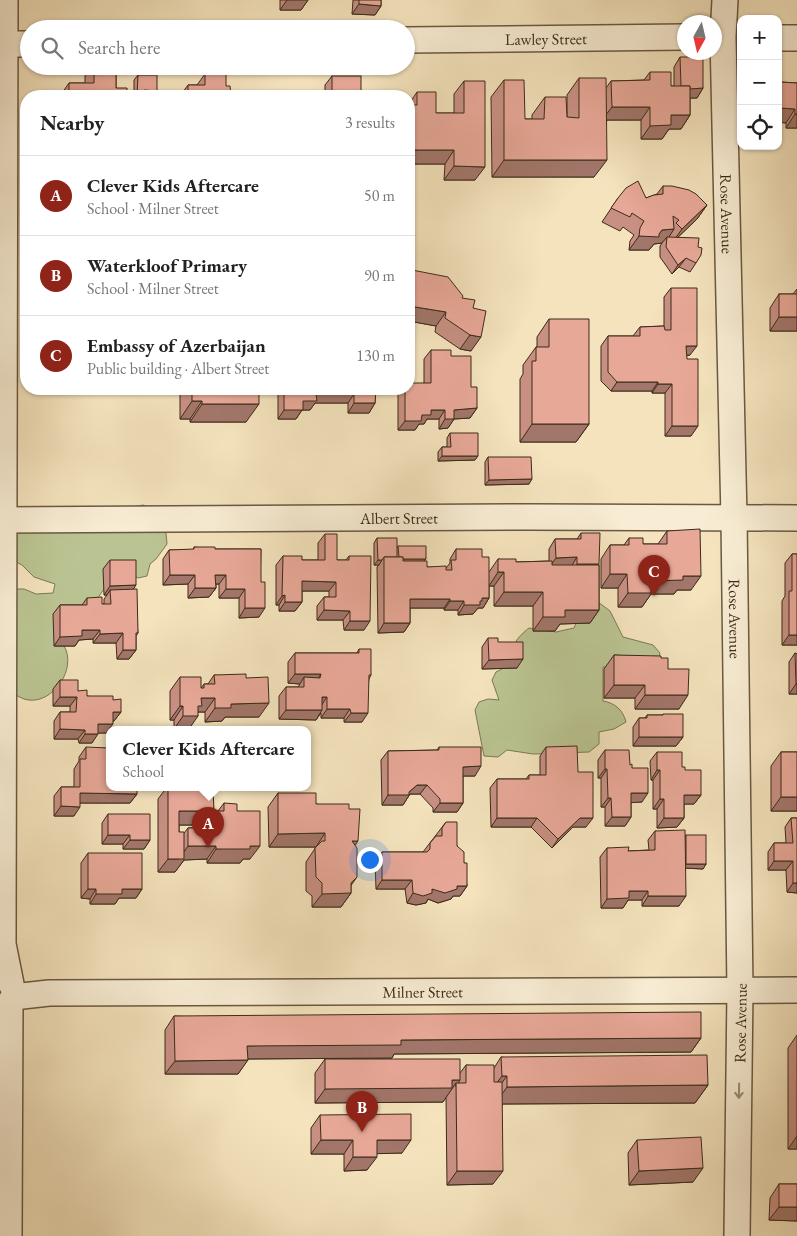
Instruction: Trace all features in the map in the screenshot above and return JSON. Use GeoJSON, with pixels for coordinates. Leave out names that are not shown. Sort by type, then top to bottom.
{"type":"FeatureCollection","features":[{"type":"Feature","properties":{"kind":"street"},"geometry":{"type":"LineString","coordinates":[[5,0],[11,44],[1,520],[2,950],[8,992],[9,1236]]}},
{"type":"Feature","properties":{"kind":"street","name":"Rose Avenue"},"geometry":{"type":"LineString","coordinates":[[725,0],[740,990],[737,1236]]}},
{"type":"Feature","properties":{"kind":"street","name":"Lawley Street"},"geometry":{"type":"LineString","coordinates":[[415,40],[677,37]]}},
{"type":"Feature","properties":{"kind":"street"},"geometry":{"type":"LineString","coordinates":[[782,38],[797,38]]}},
{"type":"Feature","properties":{"kind":"street","name":"Albert Street"},"geometry":{"type":"LineString","coordinates":[[1,520],[530,517],[797,518]]}},
{"type":"Feature","properties":{"kind":"street","name":"Milner Street"},"geometry":{"type":"LineString","coordinates":[[8,992],[797,990]]}},
{"type":"Feature","properties":{"kind":"green space"},"geometry":{"type":"Polygon","coordinates":[[[143,505],[156,510],[155,526],[166,533],[167,544],[150,564],[147,576],[138,578],[113,567],[109,582],[97,599],[57,636],[66,650],[68,659],[67,669],[58,686],[51,693],[33,700],[24,699],[7,689],[10,589],[24,589],[36,594],[53,593],[55,584],[34,577],[22,565],[10,559],[10,531],[143,505]]]}},
{"type":"Feature","properties":{"kind":"green space"},"geometry":{"type":"Polygon","coordinates":[[[598,602],[610,611],[623,637],[653,645],[660,653],[658,662],[643,667],[603,667],[603,701],[611,703],[618,708],[626,722],[614,729],[599,732],[599,744],[589,752],[533,754],[507,750],[498,757],[484,756],[475,710],[479,702],[488,699],[499,700],[492,680],[496,672],[511,664],[513,648],[517,640],[529,628],[556,632],[574,628],[581,610],[598,602]]]}},
{"type":"Feature","properties":{"kind":"building"},"geometry":{"type":"Polygon","coordinates":[[[359,0],[381,0],[381,6],[359,4],[359,0]]]}},
{"type":"Feature","properties":{"kind":"building"},"geometry":{"type":"Polygon","coordinates":[[[680,60],[703,60],[703,88],[690,89],[690,86],[681,86],[680,60]]]}},
{"type":"Feature","properties":{"kind":"building"},"geometry":{"type":"Polygon","coordinates":[[[650,72],[671,72],[671,86],[690,86],[690,115],[671,115],[671,125],[650,126],[650,107],[612,107],[611,81],[650,80],[650,72]]]}},
{"type":"Feature","properties":{"kind":"building"},"geometry":{"type":"Polygon","coordinates":[[[94,75],[116,75],[116,88],[127,88],[127,90],[69,90],[69,83],[94,83],[94,75]]]}},
{"type":"Feature","properties":{"kind":"building"},"geometry":{"type":"Polygon","coordinates":[[[138,75],[157,75],[157,90],[137,90],[138,75]]]}},
{"type":"Feature","properties":{"kind":"building"},"geometry":{"type":"Polygon","coordinates":[[[205,75],[226,75],[226,86],[230,86],[230,90],[188,90],[188,85],[205,85],[205,75]]]}},
{"type":"Feature","properties":{"kind":"building"},"geometry":{"type":"Polygon","coordinates":[[[332,76],[361,76],[361,90],[332,90],[332,76]]]}},
{"type":"Feature","properties":{"kind":"building"},"geometry":{"type":"Polygon","coordinates":[[[579,78],[606,78],[607,160],[504,160],[504,80],[524,80],[525,119],[544,119],[545,97],[566,97],[567,117],[579,118],[579,78]]]}},
{"type":"Feature","properties":{"kind":"building"},"geometry":{"type":"Polygon","coordinates":[[[464,81],[485,81],[485,167],[454,166],[454,150],[415,150],[415,105],[417,105],[417,92],[436,92],[436,113],[464,113],[464,81]]]}},
{"type":"Feature","properties":{"kind":"building"},"geometry":{"type":"Polygon","coordinates":[[[782,82],[797,83],[797,114],[795,114],[795,109],[782,108],[782,82]]]}},
{"type":"Feature","properties":{"kind":"building"},"geometry":{"type":"Polygon","coordinates":[[[638,181],[646,198],[663,194],[663,186],[672,186],[689,190],[707,205],[682,229],[676,223],[679,220],[673,216],[674,229],[662,230],[659,237],[639,236],[640,228],[644,221],[632,213],[630,217],[611,208],[626,188],[638,181]]]}},
{"type":"Feature","properties":{"kind":"building"},"geometry":{"type":"Polygon","coordinates":[[[667,237],[699,238],[698,247],[702,248],[701,255],[696,263],[686,258],[678,265],[666,247],[667,237]]]}},
{"type":"Feature","properties":{"kind":"building"},"geometry":{"type":"Polygon","coordinates":[[[415,271],[448,277],[463,296],[462,298],[475,300],[473,308],[486,311],[481,337],[470,335],[445,318],[446,312],[415,307],[415,271]]]}},
{"type":"Feature","properties":{"kind":"building"},"geometry":{"type":"Polygon","coordinates":[[[671,288],[697,288],[697,346],[686,346],[687,359],[698,359],[698,426],[672,426],[672,384],[617,382],[608,372],[608,336],[640,336],[640,327],[664,326],[665,330],[671,330],[671,288]]]}},
{"type":"Feature","properties":{"kind":"building"},"geometry":{"type":"Polygon","coordinates":[[[779,294],[797,294],[797,317],[779,317],[779,294]]]}},
{"type":"Feature","properties":{"kind":"building"},"geometry":{"type":"Polygon","coordinates":[[[549,319],[589,319],[589,424],[532,424],[532,361],[536,361],[536,347],[549,347],[549,319]]]}},
{"type":"Feature","properties":{"kind":"building"},"geometry":{"type":"Polygon","coordinates":[[[431,350],[451,350],[451,356],[471,356],[471,387],[477,387],[477,408],[454,410],[454,419],[445,419],[445,410],[431,410],[431,415],[422,415],[421,421],[405,421],[405,395],[415,395],[415,383],[431,383],[431,350]]]}},
{"type":"Feature","properties":{"kind":"building"},"geometry":{"type":"Polygon","coordinates":[[[192,395],[259,395],[259,404],[202,404],[202,401],[192,401],[192,395]]]}},
{"type":"Feature","properties":{"kind":"building"},"geometry":{"type":"Polygon","coordinates":[[[284,395],[316,395],[317,401],[303,401],[303,410],[284,410],[284,395]]]}},
{"type":"Feature","properties":{"kind":"building"},"geometry":{"type":"Polygon","coordinates":[[[354,395],[376,395],[375,403],[354,403],[354,395]]]}},
{"type":"Feature","properties":{"kind":"building"},"geometry":{"type":"Polygon","coordinates":[[[450,433],[478,433],[478,456],[442,456],[442,447],[451,447],[450,433]]]}},
{"type":"Feature","properties":{"kind":"building"},"geometry":{"type":"Polygon","coordinates":[[[488,457],[531,457],[532,479],[489,480],[488,457]]]}},
{"type":"Feature","properties":{"kind":"building"},"geometry":{"type":"Polygon","coordinates":[[[700,529],[701,576],[683,576],[683,580],[651,581],[651,593],[628,593],[627,574],[610,574],[610,545],[629,545],[629,538],[643,538],[643,544],[667,544],[667,531],[700,529]]]}},
{"type":"Feature","properties":{"kind":"building"},"geometry":{"type":"Polygon","coordinates":[[[581,533],[600,533],[599,564],[577,564],[577,557],[556,558],[555,539],[581,539],[581,533]]]}},
{"type":"Feature","properties":{"kind":"building"},"geometry":{"type":"Polygon","coordinates":[[[325,534],[337,534],[337,560],[349,560],[349,556],[371,556],[370,621],[350,621],[350,611],[324,610],[324,597],[336,597],[336,582],[302,581],[302,602],[285,602],[285,595],[282,596],[283,556],[302,556],[302,560],[325,560],[325,534]]]}},
{"type":"Feature","properties":{"kind":"building"},"geometry":{"type":"Polygon","coordinates":[[[377,538],[397,538],[397,557],[384,557],[382,560],[378,560],[377,538]]]}},
{"type":"Feature","properties":{"kind":"building"},"geometry":{"type":"Polygon","coordinates":[[[398,546],[426,546],[426,559],[403,559],[403,557],[399,557],[398,546]]]}},
{"type":"Feature","properties":{"kind":"building"},"geometry":{"type":"Polygon","coordinates":[[[194,547],[261,549],[261,582],[265,582],[265,608],[245,608],[245,589],[226,589],[226,575],[215,575],[216,588],[195,588],[195,575],[170,575],[169,550],[194,549],[194,547]]]}},
{"type":"Feature","properties":{"kind":"building"},"geometry":{"type":"Polygon","coordinates":[[[456,549],[482,549],[482,557],[489,557],[489,598],[482,598],[480,605],[464,605],[464,601],[450,601],[450,599],[410,599],[410,623],[384,623],[384,557],[403,557],[403,561],[427,561],[427,567],[446,566],[446,570],[452,570],[451,560],[456,560],[456,549]]]}},
{"type":"Feature","properties":{"kind":"building"},"geometry":{"type":"Polygon","coordinates":[[[792,554],[797,554],[797,635],[789,635],[789,591],[792,591],[792,554]]]}},
{"type":"Feature","properties":{"kind":"building"},"geometry":{"type":"Polygon","coordinates":[[[498,559],[516,559],[516,562],[552,561],[552,565],[599,565],[599,610],[565,610],[565,617],[543,617],[543,592],[504,592],[504,572],[498,572],[498,559]]]}},
{"type":"Feature","properties":{"kind":"building"},"geometry":{"type":"Polygon","coordinates":[[[110,560],[136,560],[136,585],[110,586],[110,560]]]}},
{"type":"Feature","properties":{"kind":"building"},"geometry":{"type":"Polygon","coordinates":[[[137,589],[138,633],[136,633],[136,650],[123,650],[123,633],[100,634],[100,630],[82,630],[82,636],[60,637],[60,605],[87,605],[87,598],[102,597],[102,604],[111,604],[110,590],[137,589]]]}},
{"type":"Feature","properties":{"kind":"building"},"geometry":{"type":"Polygon","coordinates":[[[488,638],[498,638],[498,642],[523,642],[523,659],[489,660],[488,638]]]}},
{"type":"Feature","properties":{"kind":"building"},"geometry":{"type":"Polygon","coordinates":[[[359,649],[371,649],[368,713],[351,713],[350,709],[327,709],[327,697],[322,697],[322,710],[286,710],[286,687],[304,687],[304,677],[320,678],[321,674],[295,674],[295,653],[359,653],[359,649]]]}},
{"type":"Feature","properties":{"kind":"building"},"geometry":{"type":"Polygon","coordinates":[[[795,653],[797,654],[797,684],[796,684],[795,653]]]}},
{"type":"Feature","properties":{"kind":"building"},"geometry":{"type":"Polygon","coordinates":[[[614,655],[661,656],[661,658],[668,658],[668,669],[689,669],[688,695],[645,695],[645,685],[614,685],[614,655]]]}},
{"type":"Feature","properties":{"kind":"building"},"geometry":{"type":"Polygon","coordinates":[[[246,674],[246,678],[268,677],[269,703],[231,704],[231,708],[215,708],[215,698],[201,698],[202,706],[198,706],[198,716],[183,716],[183,706],[180,706],[180,677],[201,677],[201,688],[204,688],[204,684],[215,684],[214,675],[246,674]]]}},
{"type":"Feature","properties":{"kind":"building"},"geometry":{"type":"Polygon","coordinates":[[[60,680],[78,680],[78,691],[87,690],[87,696],[113,696],[113,700],[121,699],[121,712],[113,712],[113,724],[98,724],[98,734],[85,734],[85,730],[60,729],[60,712],[76,712],[77,697],[60,697],[60,680]]]}},
{"type":"Feature","properties":{"kind":"building"},"geometry":{"type":"Polygon","coordinates":[[[683,714],[683,737],[639,737],[639,718],[647,718],[647,715],[683,714]]]}},
{"type":"Feature","properties":{"kind":"building"},"geometry":{"type":"Polygon","coordinates":[[[577,746],[578,772],[593,772],[593,818],[580,818],[558,839],[537,818],[497,818],[497,779],[529,779],[529,775],[546,775],[546,747],[577,746]]]}},
{"type":"Feature","properties":{"kind":"building"},"geometry":{"type":"Polygon","coordinates":[[[86,747],[106,748],[106,791],[137,791],[137,794],[80,793],[80,807],[61,806],[61,787],[80,787],[80,759],[86,759],[86,747]]]}},
{"type":"Feature","properties":{"kind":"building"},"geometry":{"type":"Polygon","coordinates":[[[439,747],[481,747],[481,766],[463,767],[463,803],[440,803],[440,799],[427,785],[417,785],[409,792],[409,795],[388,795],[388,751],[439,750],[439,747]]]}},
{"type":"Feature","properties":{"kind":"building"},"geometry":{"type":"Polygon","coordinates":[[[605,750],[629,750],[632,768],[648,768],[648,793],[631,793],[631,817],[612,817],[611,798],[608,798],[605,750]]]}},
{"type":"Feature","properties":{"kind":"building"},"geometry":{"type":"Polygon","coordinates":[[[657,752],[682,752],[682,767],[685,767],[685,770],[701,770],[701,795],[684,795],[684,818],[664,818],[664,799],[660,799],[660,770],[657,770],[657,752]]]}},
{"type":"Feature","properties":{"kind":"building"},"geometry":{"type":"Polygon","coordinates":[[[781,752],[797,752],[797,797],[781,797],[781,752]]]}},
{"type":"Feature","properties":{"kind":"building"},"geometry":{"type":"Polygon","coordinates":[[[168,791],[213,791],[214,811],[179,811],[179,832],[184,832],[184,859],[168,859],[168,791]]]}},
{"type":"Feature","properties":{"kind":"building"},"geometry":{"type":"Polygon","coordinates":[[[278,793],[316,793],[316,804],[349,804],[349,809],[360,809],[358,841],[352,841],[357,848],[357,877],[351,883],[351,893],[322,894],[322,883],[316,877],[315,848],[322,841],[325,841],[325,833],[278,834],[278,793]]]}},
{"type":"Feature","properties":{"kind":"building"},"geometry":{"type":"Polygon","coordinates":[[[224,803],[237,804],[237,811],[260,811],[260,846],[250,846],[250,849],[216,849],[216,846],[188,846],[188,828],[211,827],[211,815],[215,815],[214,811],[224,811],[224,803]]]}},
{"type":"Feature","properties":{"kind":"building"},"geometry":{"type":"Polygon","coordinates":[[[108,814],[150,814],[150,840],[130,840],[130,835],[108,835],[108,814]]]}},
{"type":"Feature","properties":{"kind":"building"},"geometry":{"type":"Polygon","coordinates":[[[791,818],[797,818],[797,883],[793,883],[793,861],[774,861],[774,843],[793,843],[791,818]]]}},
{"type":"Feature","properties":{"kind":"building"},"geometry":{"type":"Polygon","coordinates":[[[446,822],[457,822],[457,846],[464,852],[464,863],[467,863],[467,886],[457,886],[457,889],[445,893],[432,889],[432,893],[423,896],[413,893],[412,880],[382,880],[382,852],[427,852],[430,849],[430,843],[436,836],[442,836],[442,828],[446,822]]]}},
{"type":"Feature","properties":{"kind":"building"},"geometry":{"type":"Polygon","coordinates":[[[685,830],[686,896],[648,896],[648,891],[629,891],[629,898],[607,899],[607,848],[629,847],[628,851],[655,850],[655,831],[685,830]]]}},
{"type":"Feature","properties":{"kind":"building"},"geometry":{"type":"Polygon","coordinates":[[[686,835],[706,835],[706,864],[686,864],[686,835]]]}},
{"type":"Feature","properties":{"kind":"building"},"geometry":{"type":"Polygon","coordinates":[[[88,853],[142,853],[142,889],[122,889],[122,894],[96,894],[96,889],[88,889],[88,853]]]}},
{"type":"Feature","properties":{"kind":"building"},"geometry":{"type":"Polygon","coordinates":[[[701,1012],[701,1038],[401,1040],[401,1045],[247,1046],[248,1060],[175,1061],[174,1016],[701,1012]]]}},
{"type":"Feature","properties":{"kind":"building"},"geometry":{"type":"Polygon","coordinates":[[[707,1055],[708,1085],[507,1087],[507,1076],[502,1076],[501,1057],[707,1055]]]}},
{"type":"Feature","properties":{"kind":"building"},"geometry":{"type":"Polygon","coordinates":[[[325,1059],[460,1059],[460,1080],[452,1080],[452,1088],[325,1089],[325,1059]]]}},
{"type":"Feature","properties":{"kind":"building"},"geometry":{"type":"Polygon","coordinates":[[[466,1065],[494,1065],[494,1082],[502,1082],[503,1171],[457,1171],[456,1083],[466,1083],[466,1065]]]}},
{"type":"Feature","properties":{"kind":"building"},"geometry":{"type":"Polygon","coordinates":[[[411,1114],[411,1140],[377,1140],[377,1157],[353,1157],[353,1140],[321,1140],[320,1115],[411,1114]]]}},
{"type":"Feature","properties":{"kind":"building"},"geometry":{"type":"Polygon","coordinates":[[[701,1137],[703,1168],[639,1171],[637,1140],[701,1137]]]}},
{"type":"Feature","properties":{"kind":"building"},"geometry":{"type":"Polygon","coordinates":[[[779,1184],[797,1184],[797,1207],[779,1207],[779,1184]]]}},
{"type":"Feature","properties":{"kind":"place","name":"Embassy of Azerbaijan"},"geometry":{"type":"Point","coordinates":[654,596]}},
{"type":"Feature","properties":{"kind":"place","name":"Clever Kids Aftercare"},"geometry":{"type":"Point","coordinates":[208,848]}},
{"type":"Feature","properties":{"kind":"place","name":"Waterkloof Primary"},"geometry":{"type":"Point","coordinates":[362,1132]}}]}
